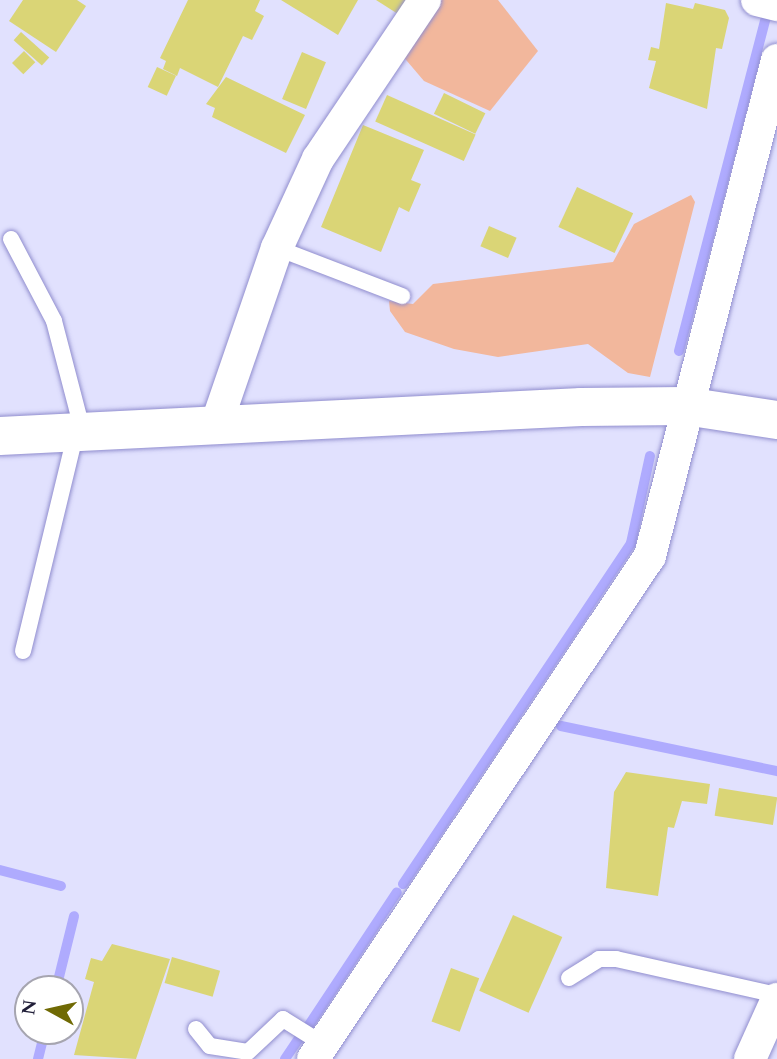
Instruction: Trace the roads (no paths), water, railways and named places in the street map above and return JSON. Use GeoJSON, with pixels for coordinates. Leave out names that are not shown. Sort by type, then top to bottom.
{"type":"FeatureCollection","features":[{"type":"Feature","properties":{"kind":"street"},"geometry":{"type":"LineString","coordinates":[[216,425],[277,248],[318,159],[425,0]]}},
{"type":"Feature","properties":{"kind":"street"},"geometry":{"type":"LineString","coordinates":[[757,0],[777,5]]}},
{"type":"Feature","properties":{"kind":"street"},"geometry":{"type":"LineString","coordinates":[[318,1052],[650,556],[685,406],[777,60]]}},
{"type":"Feature","properties":{"kind":"street"},"geometry":{"type":"LineString","coordinates":[[0,436],[685,406],[777,420]]}},
{"type":"Feature","properties":{"kind":"street"},"geometry":{"type":"LineString","coordinates":[[750,1059],[777,997]]}},
{"type":"Feature","properties":{"kind":"lane"},"geometry":{"type":"LineString","coordinates":[[11,239],[54,321],[79,432],[23,650]]}},
{"type":"Feature","properties":{"kind":"lane"},"geometry":{"type":"LineString","coordinates":[[277,248],[402,296]]}},
{"type":"Feature","properties":{"kind":"lane"},"geometry":{"type":"LineString","coordinates":[[569,978],[599,959],[616,959],[777,997]]}},
{"type":"Feature","properties":{"kind":"lane"},"geometry":{"type":"LineString","coordinates":[[196,1029],[211,1046],[248,1052],[283,1020],[318,1052]]}},
{"type":"Feature","properties":{"kind":"waterway"},"geometry":{"type":"LineString","coordinates":[[679,351],[765,20]]}},
{"type":"Feature","properties":{"kind":"waterway"},"geometry":{"type":"LineString","coordinates":[[403,884],[631,543],[650,456]]}},
{"type":"Feature","properties":{"kind":"waterway"},"geometry":{"type":"LineString","coordinates":[[561,726],[777,771]]}},
{"type":"Feature","properties":{"kind":"waterway"},"geometry":{"type":"LineString","coordinates":[[0,870],[61,886]]}},
{"type":"Feature","properties":{"kind":"waterway"},"geometry":{"type":"LineString","coordinates":[[309,1025],[397,892]]}},
{"type":"Feature","properties":{"kind":"waterway"},"geometry":{"type":"LineString","coordinates":[[59,975],[74,916]]}},
{"type":"Feature","properties":{"kind":"waterway"},"geometry":{"type":"LineString","coordinates":[[285,1059],[299,1038]]}},
{"type":"Feature","properties":{"kind":"waterway"},"geometry":{"type":"LineString","coordinates":[[38,1059],[42,1045]]}}]}
